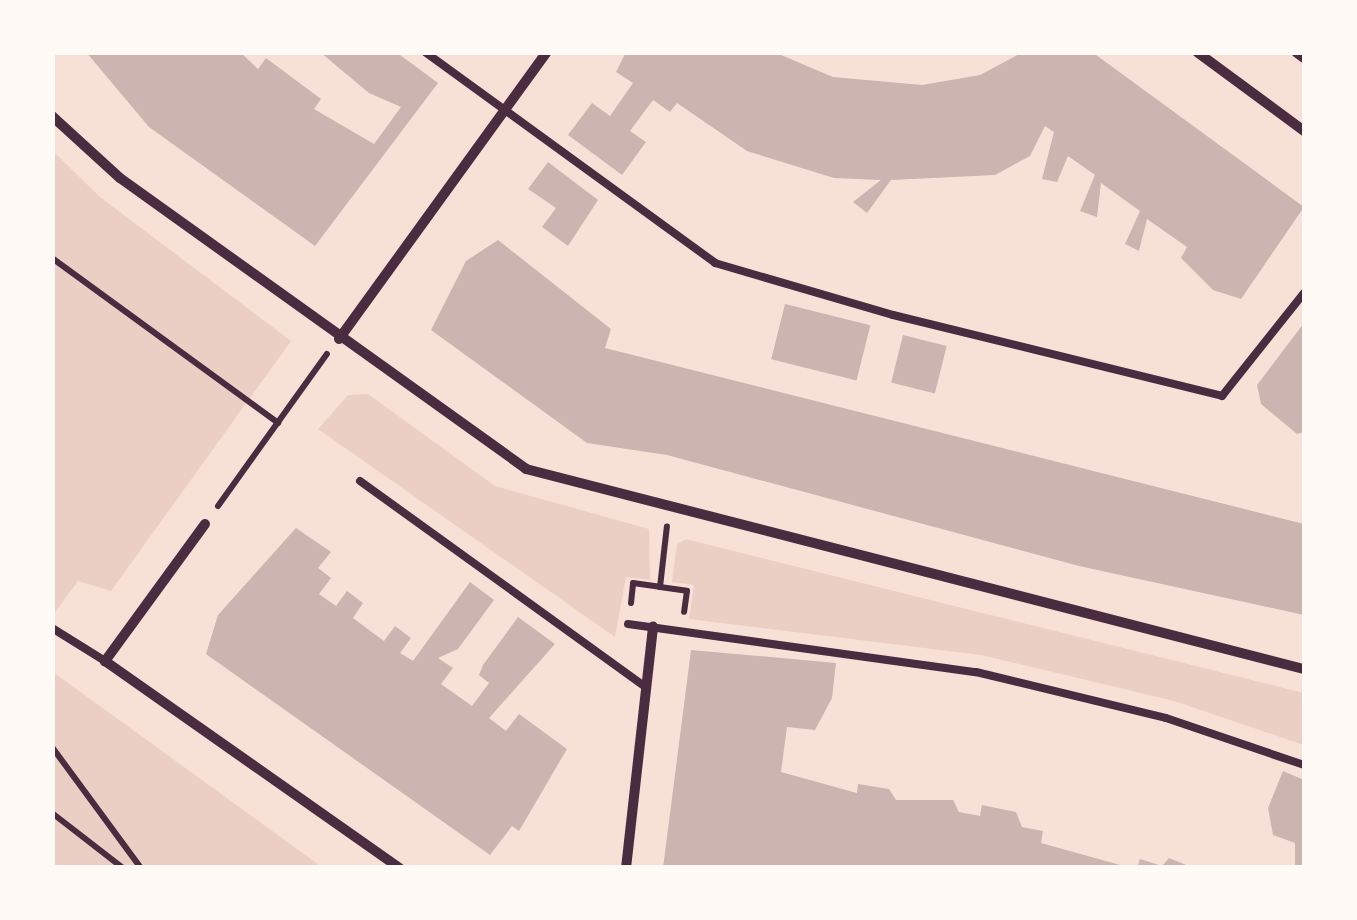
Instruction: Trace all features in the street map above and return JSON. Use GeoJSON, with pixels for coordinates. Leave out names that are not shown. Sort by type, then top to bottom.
{"type":"FeatureCollection","features":[{"type":"Feature","properties":{"kind":"street"},"geometry":{"type":"LineString","coordinates":[[338,339],[547,52]]}},
{"type":"Feature","properties":{"kind":"street"},"geometry":{"type":"LineString","coordinates":[[1197,52],[1304,131]]}},
{"type":"Feature","properties":{"kind":"street"},"geometry":{"type":"LineString","coordinates":[[1296,52],[1304,58]]}},
{"type":"Feature","properties":{"kind":"street"},"geometry":{"type":"LineString","coordinates":[[52,116],[120,178],[504,460],[669,509],[1304,669]]}},
{"type":"Feature","properties":{"kind":"street"},"geometry":{"type":"LineString","coordinates":[[205,524],[106,661],[399,868]]}},
{"type":"Feature","properties":{"kind":"street"},"geometry":{"type":"LineString","coordinates":[[626,868],[653,627]]}},
{"type":"Feature","properties":{"kind":"lane"},"geometry":{"type":"LineString","coordinates":[[425,52],[716,263],[1222,396],[1304,292]]}},
{"type":"Feature","properties":{"kind":"lane"},"geometry":{"type":"LineString","coordinates":[[360,481],[646,687]]}},
{"type":"Feature","properties":{"kind":"lane"},"geometry":{"type":"LineString","coordinates":[[628,619],[653,627],[976,672],[1166,718],[1304,766]]}},
{"type":"Feature","properties":{"kind":"lane"},"geometry":{"type":"LineString","coordinates":[[52,628],[106,661]]}},
{"type":"Feature","properties":{"kind":"path"},"geometry":{"type":"LineString","coordinates":[[52,258],[278,423]]}},
{"type":"Feature","properties":{"kind":"path"},"geometry":{"type":"LineString","coordinates":[[205,524],[310,378]]}},
{"type":"Feature","properties":{"kind":"path"},"geometry":{"type":"LineString","coordinates":[[660,587],[669,509]]}},
{"type":"Feature","properties":{"kind":"path"},"geometry":{"type":"LineString","coordinates":[[628,619],[633,584],[687,591],[683,619]]}},
{"type":"Feature","properties":{"kind":"path"},"geometry":{"type":"LineString","coordinates":[[52,748],[141,868]]}},
{"type":"Feature","properties":{"kind":"path"},"geometry":{"type":"LineString","coordinates":[[52,813],[123,868]]}},
{"type":"Feature","properties":{"kind":"shaded area"},"geometry":{"type":"Polygon","coordinates":[[[52,150],[100,197],[291,341],[111,591],[78,581],[53,615],[52,150]]]}},
{"type":"Feature","properties":{"kind":"shaded area"},"geometry":{"type":"Polygon","coordinates":[[[368,394],[495,486],[649,529],[650,580],[626,577],[615,637],[318,429],[348,395],[368,394]]]}},
{"type":"Feature","properties":{"kind":"shaded area"},"geometry":{"type":"Polygon","coordinates":[[[686,539],[1304,693],[1304,745],[1174,701],[981,655],[689,619],[694,585],[672,582],[677,544],[686,539]]]}},
{"type":"Feature","properties":{"kind":"shaded area"},"geometry":{"type":"Polygon","coordinates":[[[53,672],[322,867],[53,867],[53,672]]]}},
{"type":"Feature","properties":{"kind":"building"},"geometry":{"type":"Polygon","coordinates":[[[86,52],[240,52],[258,69],[266,58],[321,99],[314,109],[374,144],[401,107],[369,93],[320,52],[396,52],[438,83],[315,246],[149,127],[86,52]]]}},
{"type":"Feature","properties":{"kind":"building"},"geometry":{"type":"Polygon","coordinates":[[[626,52],[774,52],[833,77],[922,85],[980,75],[1023,52],[1092,52],[1304,207],[1241,299],[1213,290],[1181,258],[1187,247],[1147,219],[1139,251],[1125,244],[1140,211],[1101,183],[1097,217],[1080,211],[1095,175],[1068,156],[1057,182],[1042,179],[1054,132],[1045,126],[1030,156],[995,175],[891,180],[867,213],[853,202],[881,180],[834,178],[747,151],[677,103],[670,112],[653,100],[630,131],[646,142],[622,175],[568,135],[592,103],[610,116],[633,83],[616,72],[626,52]]]}},
{"type":"Feature","properties":{"kind":"building"},"geometry":{"type":"Polygon","coordinates":[[[548,162],[598,200],[568,246],[542,227],[556,208],[528,189],[548,162]]]}},
{"type":"Feature","properties":{"kind":"building"},"geometry":{"type":"Polygon","coordinates":[[[498,240],[611,329],[605,348],[1304,524],[1304,615],[1079,566],[667,455],[587,443],[431,330],[466,261],[498,240]]]}},
{"type":"Feature","properties":{"kind":"building"},"geometry":{"type":"Polygon","coordinates":[[[785,304],[870,325],[857,381],[771,359],[785,304]]]}},
{"type":"Feature","properties":{"kind":"building"},"geometry":{"type":"Polygon","coordinates":[[[1304,323],[1304,432],[1297,434],[1261,404],[1257,385],[1304,323]]]}},
{"type":"Feature","properties":{"kind":"building"},"geometry":{"type":"Polygon","coordinates":[[[903,335],[947,346],[935,393],[891,383],[903,335]]]}},
{"type":"Feature","properties":{"kind":"building"},"geometry":{"type":"Polygon","coordinates":[[[296,528],[331,552],[318,568],[331,578],[319,594],[336,606],[347,591],[363,603],[353,618],[384,641],[395,626],[411,638],[400,653],[413,661],[470,582],[494,600],[458,649],[438,658],[453,668],[441,684],[472,706],[489,683],[479,675],[483,665],[518,617],[555,644],[489,718],[506,731],[519,714],[567,749],[519,831],[512,826],[490,855],[206,654],[218,615],[296,528]]]}},
{"type":"Feature","properties":{"kind":"building"},"geometry":{"type":"Polygon","coordinates":[[[691,650],[836,663],[832,698],[815,730],[787,727],[781,772],[857,793],[858,784],[889,789],[896,800],[953,800],[959,812],[980,816],[982,805],[1016,812],[1022,827],[1043,831],[1041,843],[1131,868],[663,868],[691,650]]]}},
{"type":"Feature","properties":{"kind":"building"},"geometry":{"type":"Polygon","coordinates":[[[1283,771],[1304,780],[1304,868],[1295,868],[1295,843],[1273,835],[1268,808],[1283,771]]]}},
{"type":"Feature","properties":{"kind":"building"},"geometry":{"type":"Polygon","coordinates":[[[1169,858],[1194,868],[1137,868],[1140,859],[1162,866],[1169,858]]]}}]}
